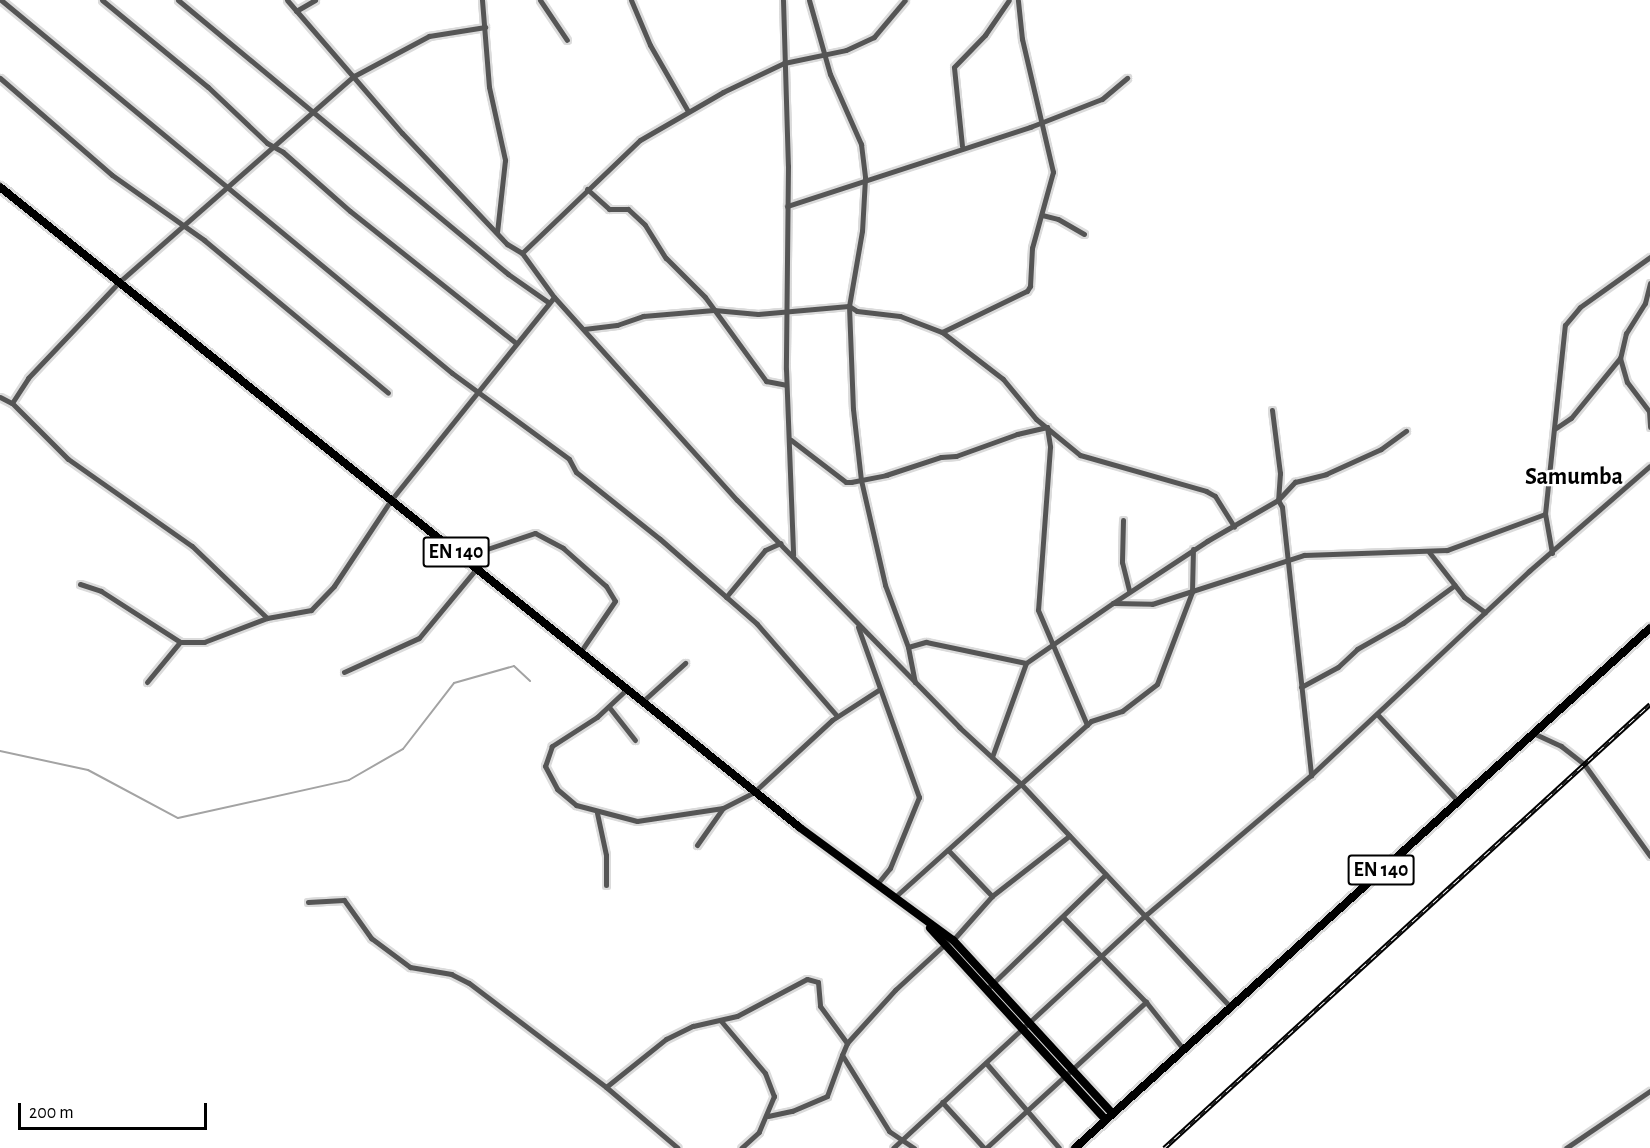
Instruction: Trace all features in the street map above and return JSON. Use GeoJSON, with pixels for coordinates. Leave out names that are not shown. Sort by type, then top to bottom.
{"type":"FeatureCollection","features":[{"type":"Feature","properties":{"kind":"main road","name":"EN 140"},"geometry":{"type":"LineString","coordinates":[[0,187],[754,792],[916,912],[949,942],[1109,1117],[1650,627]]}},
{"type":"Feature","properties":{"kind":"main road"},"geometry":{"type":"LineString","coordinates":[[1075,1148],[1109,1117]]}},
{"type":"Feature","properties":{"kind":"street"},"geometry":{"type":"LineString","coordinates":[[1,0],[478,392],[569,459],[576,472],[726,597],[779,649],[830,711],[837,716]]}},
{"type":"Feature","properties":{"kind":"street"},"geometry":{"type":"LineString","coordinates":[[102,0],[275,147],[516,343]]}},
{"type":"Feature","properties":{"kind":"street"},"geometry":{"type":"LineString","coordinates":[[178,0],[508,274],[548,302]]}},
{"type":"Feature","properties":{"kind":"street"},"geometry":{"type":"LineString","coordinates":[[287,0],[354,76],[357,84],[497,233],[522,253],[554,297],[736,500],[781,543],[915,684],[1021,784],[1147,914],[1231,1008]]}},
{"type":"Feature","properties":{"kind":"street"},"geometry":{"type":"LineString","coordinates":[[296,11],[315,0]]}},
{"type":"Feature","properties":{"kind":"street"},"geometry":{"type":"LineString","coordinates":[[482,0],[489,87],[505,160],[497,233]]}},
{"type":"Feature","properties":{"kind":"street"},"geometry":{"type":"LineString","coordinates":[[540,0],[567,40]]}},
{"type":"Feature","properties":{"kind":"street"},"geometry":{"type":"LineString","coordinates":[[631,0],[650,45],[688,111]]}},
{"type":"Feature","properties":{"kind":"street"},"geometry":{"type":"LineString","coordinates":[[783,0],[788,309],[786,385],[791,440],[789,491],[793,556]]}},
{"type":"Feature","properties":{"kind":"street"},"geometry":{"type":"LineString","coordinates":[[809,0],[823,53],[858,132],[865,178],[859,257],[849,306],[853,409],[861,480],[885,585],[908,647],[915,684]]}},
{"type":"Feature","properties":{"kind":"street"},"geometry":{"type":"LineString","coordinates":[[522,253],[586,189],[640,140],[688,111],[784,63],[846,50],[874,37],[905,0]]}},
{"type":"Feature","properties":{"kind":"street"},"geometry":{"type":"LineString","coordinates":[[962,146],[954,67],[985,35],[1009,0]]}},
{"type":"Feature","properties":{"kind":"street"},"geometry":{"type":"LineString","coordinates":[[942,332],[1027,291],[1032,248],[1053,172],[1039,123],[1018,0]]}},
{"type":"Feature","properties":{"kind":"street"},"geometry":{"type":"LineString","coordinates":[[12,403],[28,378],[118,283],[354,76],[429,36],[485,27]]}},
{"type":"Feature","properties":{"kind":"street"},"geometry":{"type":"LineString","coordinates":[[0,78],[112,175],[183,226],[388,393]]}},
{"type":"Feature","properties":{"kind":"street"},"geometry":{"type":"LineString","coordinates":[[787,206],[962,146],[1039,123],[1102,99],[1127,78]]}},
{"type":"Feature","properties":{"kind":"street"},"geometry":{"type":"LineString","coordinates":[[586,189],[609,208],[628,209],[714,310],[769,384],[786,385]]}},
{"type":"Feature","properties":{"kind":"street"},"geometry":{"type":"LineString","coordinates":[[1042,215],[1058,219],[1084,234]]}},
{"type":"Feature","properties":{"kind":"street"},"geometry":{"type":"LineString","coordinates":[[1552,553],[1545,514],[1556,428],[1565,325],[1580,307],[1650,257]]}},
{"type":"Feature","properties":{"kind":"street"},"geometry":{"type":"LineString","coordinates":[[1643,262],[1650,268]]}},
{"type":"Feature","properties":{"kind":"street"},"geometry":{"type":"LineString","coordinates":[[1556,428],[1571,418],[1620,358],[1626,333],[1645,303],[1650,283]]}},
{"type":"Feature","properties":{"kind":"street"},"geometry":{"type":"LineString","coordinates":[[80,584],[101,591],[180,642],[226,636],[267,618],[295,615],[321,602],[391,500],[554,297]]}},
{"type":"Feature","properties":{"kind":"street"},"geometry":{"type":"LineString","coordinates":[[584,329],[617,325],[644,316],[714,310],[758,314],[788,309],[849,306],[857,311],[900,316],[942,332],[1003,379],[1047,428],[1089,460],[1206,491],[1215,496],[1234,527]]}},
{"type":"Feature","properties":{"kind":"street"},"geometry":{"type":"LineString","coordinates":[[1620,358],[1627,382],[1649,411],[1650,427]]}},
{"type":"Feature","properties":{"kind":"street"},"geometry":{"type":"LineString","coordinates":[[0,397],[12,403],[68,459],[205,557],[267,618]]}},
{"type":"Feature","properties":{"kind":"street"},"geometry":{"type":"LineString","coordinates":[[1272,410],[1280,472],[1278,500],[1282,507],[1289,559],[1287,580],[1311,775]]}},
{"type":"Feature","properties":{"kind":"street"},"geometry":{"type":"LineString","coordinates":[[791,440],[846,482],[861,480],[1047,428]]}},
{"type":"Feature","properties":{"kind":"street"},"geometry":{"type":"LineString","coordinates":[[1047,428],[1050,447],[1038,610],[1087,725]]}},
{"type":"Feature","properties":{"kind":"street"},"geometry":{"type":"LineString","coordinates":[[992,757],[1026,663],[1052,643],[1193,549],[1278,500],[1295,482],[1326,474],[1381,449],[1406,431]]}},
{"type":"Feature","properties":{"kind":"street"},"geometry":{"type":"LineString","coordinates":[[893,1148],[1147,914],[1311,775],[1485,612],[1650,466]]}},
{"type":"Feature","properties":{"kind":"street"},"geometry":{"type":"LineString","coordinates":[[1113,603],[1152,604],[1289,559],[1340,552],[1429,552],[1462,547],[1545,514]]}},
{"type":"Feature","properties":{"kind":"street"},"geometry":{"type":"LineString","coordinates":[[1123,520],[1122,562],[1129,591]]}},
{"type":"Feature","properties":{"kind":"street"},"geometry":{"type":"LineString","coordinates":[[455,550],[484,550],[535,533],[563,548],[606,586],[615,601],[580,651]]}},
{"type":"Feature","properties":{"kind":"street"},"geometry":{"type":"LineString","coordinates":[[726,597],[765,550],[781,543]]}},
{"type":"Feature","properties":{"kind":"street"},"geometry":{"type":"LineString","coordinates":[[896,896],[1087,725],[1122,711],[1157,684],[1192,592],[1193,549]]}},
{"type":"Feature","properties":{"kind":"street"},"geometry":{"type":"LineString","coordinates":[[1429,552],[1464,597],[1485,612]]}},
{"type":"Feature","properties":{"kind":"street"},"geometry":{"type":"LineString","coordinates":[[344,672],[418,638],[477,568]]}},
{"type":"Feature","properties":{"kind":"street"},"geometry":{"type":"LineString","coordinates":[[1301,687],[1338,667],[1357,649],[1403,623],[1455,585]]}},
{"type":"Feature","properties":{"kind":"street"},"geometry":{"type":"LineString","coordinates":[[858,626],[919,797],[890,867],[878,883]]}},
{"type":"Feature","properties":{"kind":"street"},"geometry":{"type":"LineString","coordinates":[[147,682],[180,642]]}},
{"type":"Feature","properties":{"kind":"street"},"geometry":{"type":"LineString","coordinates":[[908,647],[926,642],[1026,663]]}},
{"type":"Feature","properties":{"kind":"street"},"geometry":{"type":"LineString","coordinates":[[643,702],[685,663]]}},
{"type":"Feature","properties":{"kind":"street"},"geometry":{"type":"LineString","coordinates":[[627,689],[609,707],[552,746],[545,766],[562,795],[597,813],[638,821],[723,808],[754,792],[829,722],[880,689]]}},
{"type":"Feature","properties":{"kind":"street"},"geometry":{"type":"LineString","coordinates":[[609,707],[635,740]]}},
{"type":"Feature","properties":{"kind":"street"},"geometry":{"type":"LineString","coordinates":[[829,722],[830,711]]}},
{"type":"Feature","properties":{"kind":"street"},"geometry":{"type":"LineString","coordinates":[[1377,714],[1457,800]]}},
{"type":"Feature","properties":{"kind":"street"},"geometry":{"type":"LineString","coordinates":[[1531,733],[1562,746],[1584,764],[1650,856]]}},
{"type":"Feature","properties":{"kind":"street"},"geometry":{"type":"LineString","coordinates":[[697,845],[723,808]]}},
{"type":"Feature","properties":{"kind":"street"},"geometry":{"type":"LineString","coordinates":[[597,813],[606,855],[606,885]]}},
{"type":"Feature","properties":{"kind":"street"},"geometry":{"type":"LineString","coordinates":[[768,1116],[792,1111],[827,1095],[847,1043],[895,990],[949,942],[992,897],[1069,836]]}},
{"type":"Feature","properties":{"kind":"street"},"geometry":{"type":"LineString","coordinates":[[948,850],[992,897]]}},
{"type":"Feature","properties":{"kind":"street"},"geometry":{"type":"LineString","coordinates":[[990,986],[1106,874]]}},
{"type":"Feature","properties":{"kind":"street"},"geometry":{"type":"LineString","coordinates":[[308,902],[344,900],[370,938],[410,967],[460,977],[606,1087],[678,1148]]}},
{"type":"Feature","properties":{"kind":"street"},"geometry":{"type":"LineString","coordinates":[[1063,917],[1146,1002],[1184,1050]]}},
{"type":"Feature","properties":{"kind":"street"},"geometry":{"type":"LineString","coordinates":[[606,1087],[660,1042],[693,1026],[721,1021],[774,1000],[812,978],[820,987],[820,1006],[847,1043]]}},
{"type":"Feature","properties":{"kind":"street"},"geometry":{"type":"LineString","coordinates":[[942,1102],[985,1148],[1146,1002]]}},
{"type":"Feature","properties":{"kind":"street"},"geometry":{"type":"LineString","coordinates":[[721,1021],[769,1082],[774,1096],[768,1116],[759,1132],[741,1148]]}},
{"type":"Feature","properties":{"kind":"street"},"geometry":{"type":"LineString","coordinates":[[842,1056],[889,1131],[904,1138],[914,1148]]}},
{"type":"Feature","properties":{"kind":"street"},"geometry":{"type":"LineString","coordinates":[[986,1063],[1059,1148]]}},
{"type":"Feature","properties":{"kind":"street"},"geometry":{"type":"LineString","coordinates":[[1566,1148],[1650,1091]]}},
{"type":"Feature","properties":{"kind":"waterway"},"geometry":{"type":"LineString","coordinates":[[0,751],[88,770],[178,818],[349,780],[403,749],[454,683],[514,666],[530,681]]}},
{"type":"Feature","properties":{"kind":"railway"},"geometry":{"type":"LineString","coordinates":[[1164,1148],[1650,704]]}},
{"type":"Feature","properties":{"kind":"district","name":"Samumba"},"geometry":{"type":"Point","coordinates":[1574,478]}}]}
